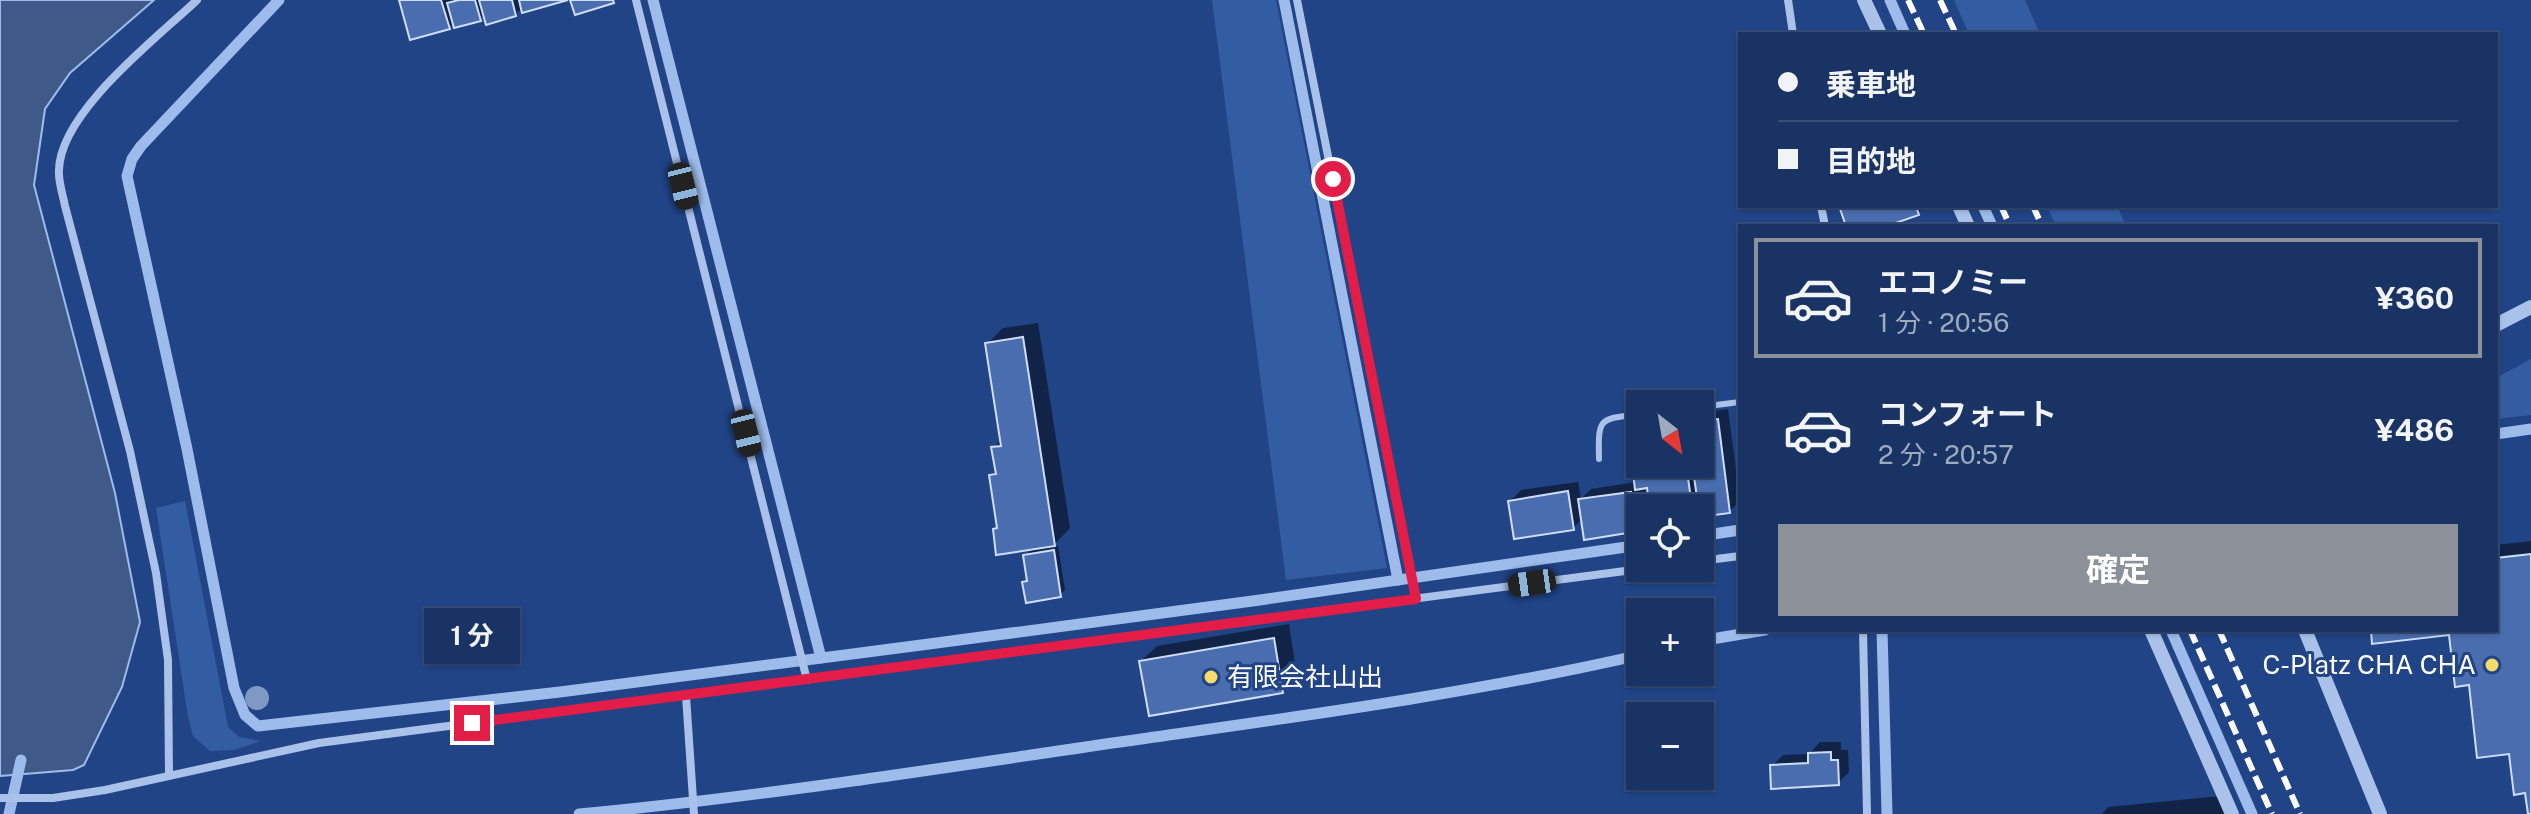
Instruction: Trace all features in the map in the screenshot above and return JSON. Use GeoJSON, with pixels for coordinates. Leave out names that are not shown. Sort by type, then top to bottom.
{"type":"FeatureCollection","features":[{"type":"Feature","properties":{"kind":"street"},"geometry":{"type":"LineString","coordinates":[[169,775],[168,660],[156,573],[130,451],[68,220],[58,169],[65,142],[98,93],[197,0]]}},
{"type":"Feature","properties":{"kind":"street"},"geometry":{"type":"LineString","coordinates":[[636,0],[806,678]]}},
{"type":"Feature","properties":{"kind":"street"},"geometry":{"type":"LineString","coordinates":[[1297,0],[1415,595]]}},
{"type":"Feature","properties":{"kind":"street"},"geometry":{"type":"LineString","coordinates":[[1788,0],[1793,32]]}},
{"type":"Feature","properties":{"kind":"street"},"geometry":{"type":"LineString","coordinates":[[1864,0],[1879,32]]}},
{"type":"Feature","properties":{"kind":"street"},"geometry":{"type":"LineString","coordinates":[[2498,324],[2531,307]]}},
{"type":"Feature","properties":{"kind":"street"},"geometry":{"type":"LineString","coordinates":[[1714,559],[1738,556]]}},
{"type":"Feature","properties":{"kind":"street"},"geometry":{"type":"LineString","coordinates":[[0,798],[53,798],[105,790],[319,743],[686,696],[1415,595],[1626,571]]}},
{"type":"Feature","properties":{"kind":"street"},"geometry":{"type":"LineString","coordinates":[[1863,632],[1867,814]]}},
{"type":"Feature","properties":{"kind":"street"},"geometry":{"type":"LineString","coordinates":[[2152,632],[2232,814]]}},
{"type":"Feature","properties":{"kind":"street"},"geometry":{"type":"LineString","coordinates":[[2306,632],[2380,814]]}},
{"type":"Feature","properties":{"kind":"street"},"geometry":{"type":"LineString","coordinates":[[686,696],[694,814]]}},
{"type":"Feature","properties":{"kind":"lane"},"geometry":{"type":"LineString","coordinates":[[1714,405],[1738,402]]}},
{"type":"Feature","properties":{"kind":"lane"},"geometry":{"type":"LineString","coordinates":[[1599,459],[1598,429],[1602,422],[1626,416]]}},
{"type":"Feature","properties":{"kind":"shaded area"},"geometry":{"type":"Polygon","coordinates":[[[0,0],[154,0],[70,73],[45,109],[34,185],[115,493],[140,622],[122,687],[84,765],[73,770],[0,776],[0,0]]]}},
{"type":"Feature","properties":{"kind":"shaded area"},"geometry":{"type":"Polygon","coordinates":[[[1212,0],[1276,0],[1387,568],[1286,580],[1212,0]]]}},
{"type":"Feature","properties":{"kind":"shaded area"},"geometry":{"type":"Polygon","coordinates":[[[1954,0],[2025,0],[2039,32],[1968,32],[1954,0]]]}},
{"type":"Feature","properties":{"kind":"shaded area"},"geometry":{"type":"Polygon","coordinates":[[[2048,208],[2118,208],[2125,224],[2055,224],[2048,208]]]}},
{"type":"Feature","properties":{"kind":"shaded area"},"geometry":{"type":"Polygon","coordinates":[[[2531,359],[2531,415],[2498,419],[2498,377],[2531,359]]]}},
{"type":"Feature","properties":{"kind":"shaded area"},"geometry":{"type":"Polygon","coordinates":[[[185,501],[228,727],[239,737],[261,741],[234,750],[210,751],[193,736],[188,717],[156,508],[185,501]]]}},
{"type":"Feature","properties":{"kind":"building"},"geometry":{"type":"Polygon","coordinates":[[[399,0],[441,0],[450,29],[410,40],[399,0]]]}},
{"type":"Feature","properties":{"kind":"building"},"geometry":{"type":"Polygon","coordinates":[[[475,0],[481,21],[454,28],[447,3],[475,0]]]}},
{"type":"Feature","properties":{"kind":"building"},"geometry":{"type":"Polygon","coordinates":[[[479,0],[512,0],[516,16],[486,25],[479,0]]]}},
{"type":"Feature","properties":{"kind":"building"},"geometry":{"type":"Polygon","coordinates":[[[519,0],[568,0],[522,13],[519,0]]]}},
{"type":"Feature","properties":{"kind":"building"},"geometry":{"type":"Polygon","coordinates":[[[570,0],[613,0],[614,3],[575,15],[570,0]]]}},
{"type":"Feature","properties":{"kind":"building"},"geometry":{"type":"Polygon","coordinates":[[[1840,208],[1917,208],[1919,215],[1893,224],[1845,224],[1840,208]]]}},
{"type":"Feature","properties":{"kind":"building"},"geometry":{"type":"Polygon","coordinates":[[[1023,337],[1055,546],[996,555],[993,529],[997,528],[989,475],[996,474],[991,447],[1001,446],[985,343],[1023,337]]]}},
{"type":"Feature","properties":{"kind":"building"},"geometry":{"type":"Polygon","coordinates":[[[1714,419],[1718,419],[1730,513],[1714,515],[1714,494],[1697,494],[1694,478],[1714,478],[1714,419]]]}},
{"type":"Feature","properties":{"kind":"building"},"geometry":{"type":"Polygon","coordinates":[[[1634,478],[1688,478],[1690,494],[1648,494],[1647,488],[1635,490],[1634,478]]]}},
{"type":"Feature","properties":{"kind":"building"},"geometry":{"type":"Polygon","coordinates":[[[1568,491],[1574,530],[1514,539],[1508,501],[1568,491]]]}},
{"type":"Feature","properties":{"kind":"building"},"geometry":{"type":"Polygon","coordinates":[[[1631,492],[1626,494],[1626,533],[1584,540],[1578,499],[1631,492]]]}},
{"type":"Feature","properties":{"kind":"building"},"geometry":{"type":"Polygon","coordinates":[[[1054,550],[1061,597],[1026,603],[1022,582],[1027,581],[1023,555],[1054,550]]]}},
{"type":"Feature","properties":{"kind":"building","name":"C-Platz CHA CHA"},"geometry":{"type":"Polygon","coordinates":[[[2531,554],[2531,814],[2528,814],[2525,793],[2514,795],[2509,754],[2477,758],[2469,685],[2455,687],[2449,635],[2372,644],[2371,632],[2498,632],[2498,558],[2531,554]]]}},
{"type":"Feature","properties":{"kind":"building","name":"有限会社山出"},"geometry":{"type":"Polygon","coordinates":[[[1274,638],[1283,693],[1149,716],[1139,661],[1274,638]]]}},
{"type":"Feature","properties":{"kind":"building"},"geometry":{"type":"Polygon","coordinates":[[[1831,752],[1831,760],[1838,760],[1839,785],[1771,789],[1770,765],[1808,763],[1808,753],[1831,752]]]}},
{"type":"Feature","properties":{"kind":"waterway"},"geometry":{"type":"LineString","coordinates":[[279,0],[141,146],[132,159],[127,176],[187,449],[234,688],[245,715],[258,726],[560,692],[929,644],[1626,547]]}},
{"type":"Feature","properties":{"kind":"waterway"},"geometry":{"type":"LineString","coordinates":[[653,0],[821,658]]}},
{"type":"Feature","properties":{"kind":"waterway"},"geometry":{"type":"LineString","coordinates":[[1284,0],[1398,580]]}},
{"type":"Feature","properties":{"kind":"waterway"},"geometry":{"type":"LineString","coordinates":[[1890,0],[1904,32]]}},
{"type":"Feature","properties":{"kind":"waterway"},"geometry":{"type":"LineString","coordinates":[[1984,208],[1991,224]]}},
{"type":"Feature","properties":{"kind":"waterway"},"geometry":{"type":"LineString","coordinates":[[2498,434],[2531,429]]}},
{"type":"Feature","properties":{"kind":"waterway"},"geometry":{"type":"LineString","coordinates":[[1714,534],[1738,530]]}},
{"type":"Feature","properties":{"kind":"waterway"},"geometry":{"type":"LineString","coordinates":[[1714,639],[1753,632]]}},
{"type":"Feature","properties":{"kind":"waterway"},"geometry":{"type":"LineString","coordinates":[[1882,632],[1887,814]]}},
{"type":"Feature","properties":{"kind":"waterway"},"geometry":{"type":"LineString","coordinates":[[2172,632],[2252,814]]}},
{"type":"Feature","properties":{"kind":"waterway"},"geometry":{"type":"LineString","coordinates":[[579,814],[782,791],[1316,714],[1511,682],[1626,658]]}},
{"type":"Feature","properties":{"kind":"waterway"},"geometry":{"type":"LineString","coordinates":[[9,814],[21,760]]}},
{"type":"Feature","properties":{"kind":"railway"},"geometry":{"type":"LineString","coordinates":[[1908,0],[1923,32]]}},
{"type":"Feature","properties":{"kind":"railway"},"geometry":{"type":"LineString","coordinates":[[1940,0],[1955,32]]}},
{"type":"Feature","properties":{"kind":"railway"},"geometry":{"type":"LineString","coordinates":[[2002,208],[2009,224]]}},
{"type":"Feature","properties":{"kind":"railway"},"geometry":{"type":"LineString","coordinates":[[2034,208],[2041,224]]}},
{"type":"Feature","properties":{"kind":"railway"},"geometry":{"type":"LineString","coordinates":[[2191,632],[2272,814]]}},
{"type":"Feature","properties":{"kind":"railway"},"geometry":{"type":"LineString","coordinates":[[2220,632],[2300,814]]}},
{"type":"Feature","properties":{"kind":"place","name":"C-Platz CHA CHA"},"geometry":{"type":"Point","coordinates":[2492,665]}},
{"type":"Feature","properties":{"kind":"place","name":"有限会社山出"},"geometry":{"type":"Point","coordinates":[1211,677]}},
{"type":"Feature","properties":{"kind":"route"},"geometry":{"type":"LineString","coordinates":[[472,723],[1416,599],[1333,179]]}}]}
